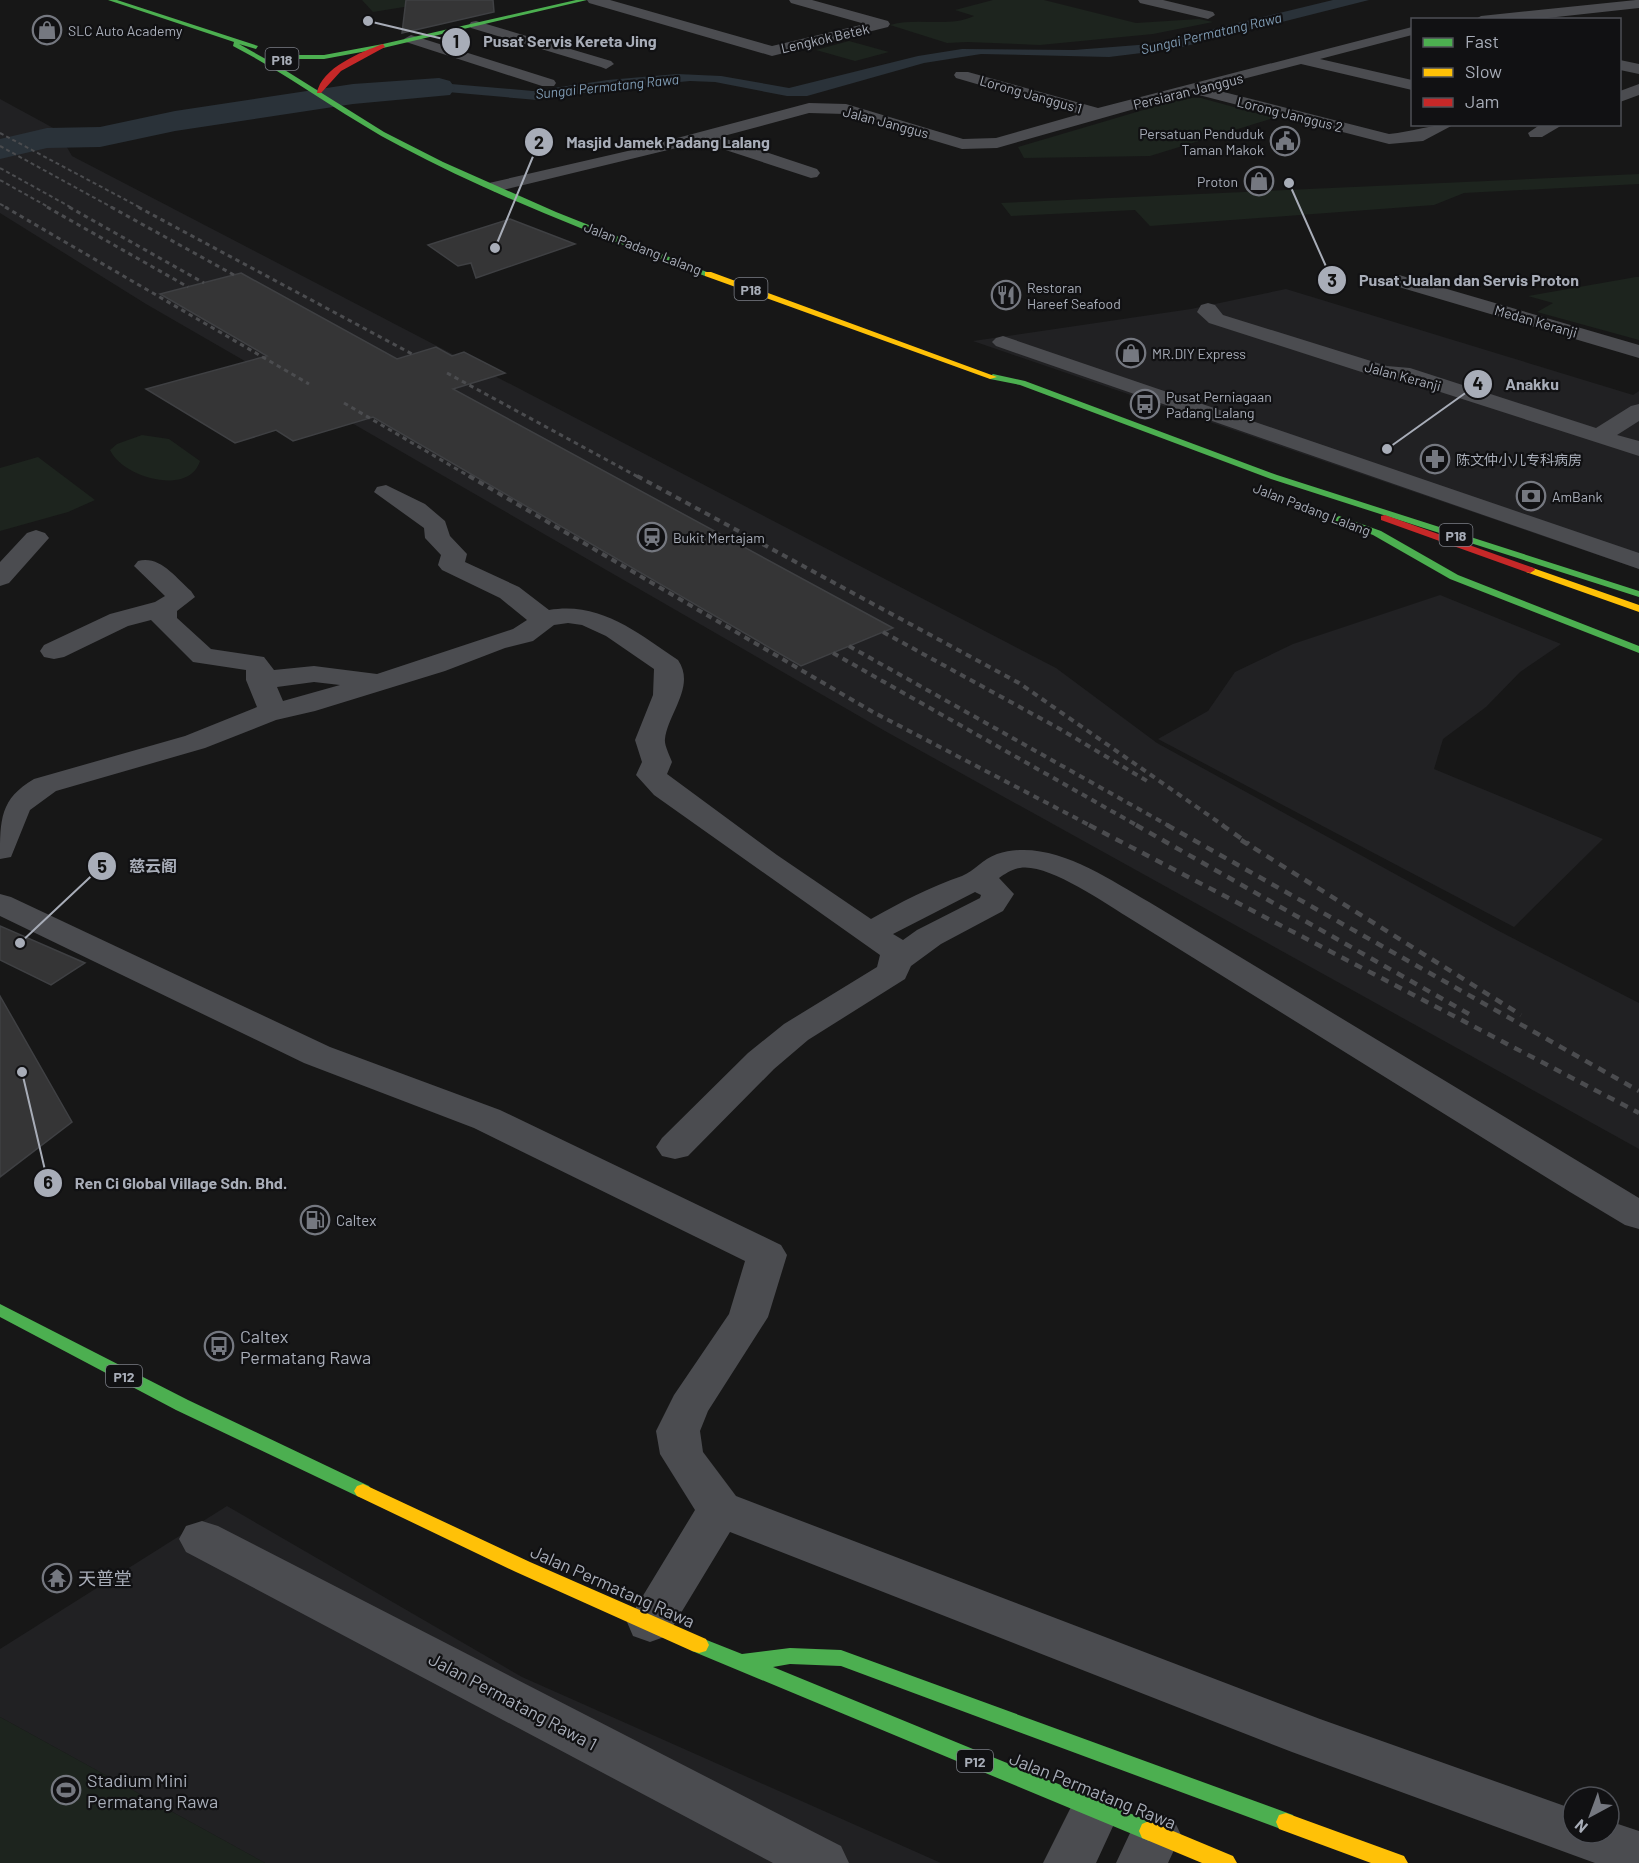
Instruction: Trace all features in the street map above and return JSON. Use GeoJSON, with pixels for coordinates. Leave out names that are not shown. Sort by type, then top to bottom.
{"type":"FeatureCollection","features":[{"type":"Feature","properties":{"kind":"main road","name":"P18"},"geometry":{"type":"LineString","coordinates":[[111,0],[237,42],[235,45],[280,62]]}},
{"type":"Feature","properties":{"kind":"main road"},"geometry":{"type":"LineString","coordinates":[[280,62],[324,57],[383,46],[584,0]]}},
{"type":"Feature","properties":{"kind":"main road"},"geometry":{"type":"LineString","coordinates":[[323,93],[339,68],[383,46]]}},
{"type":"Feature","properties":{"kind":"main road","name":"Jalan Padang Lalang"},"geometry":{"type":"LineString","coordinates":[[280,62],[309,88],[323,93],[445,165],[607,235],[981,375],[1022,383],[1274,477],[1639,594]]}},
{"type":"Feature","properties":{"kind":"main road","name":"Jalan Padang Lalang"},"geometry":{"type":"LineString","coordinates":[[981,375],[1001,388],[1070,416]]}},
{"type":"Feature","properties":{"kind":"main road"},"geometry":{"type":"LineString","coordinates":[[1274,477],[1514,566],[1639,609]]}},
{"type":"Feature","properties":{"kind":"main road","name":"Jalan Padang Lalang"},"geometry":{"type":"LineString","coordinates":[[1322,512],[1377,533],[1454,577],[1639,650]]}},
{"type":"Feature","properties":{"kind":"main road"},"geometry":{"type":"LineString","coordinates":[[1377,533],[1449,557]]}},
{"type":"Feature","properties":{"kind":"main road"},"geometry":{"type":"LineString","coordinates":[[1469,563],[1490,571]]}},
{"type":"Feature","properties":{"kind":"main road","name":"Jalan Permatang Rawa"},"geometry":{"type":"LineString","coordinates":[[0,1310],[182,1405],[523,1566],[739,1663],[1095,1811],[1149,1849],[1226,1863]]}},
{"type":"Feature","properties":{"kind":"main road"},"geometry":{"type":"LineString","coordinates":[[739,1663],[768,1656],[798,1654],[841,1658],[1398,1863]]}},
{"type":"Feature","properties":{"kind":"street","name":"Lengkok Betek"},"geometry":{"type":"LineString","coordinates":[[594,0],[772,51],[883,24],[804,1]]}},
{"type":"Feature","properties":{"kind":"street"},"geometry":{"type":"LineString","coordinates":[[1152,1],[1209,15]]}},
{"type":"Feature","properties":{"kind":"street"},"geometry":{"type":"LineString","coordinates":[[1500,18],[1639,4]]}},
{"type":"Feature","properties":{"kind":"street"},"geometry":{"type":"LineString","coordinates":[[1574,10],[1613,18]]}},
{"type":"Feature","properties":{"kind":"street"},"geometry":{"type":"LineString","coordinates":[[1621,20],[1628,21]]}},
{"type":"Feature","properties":{"kind":"street"},"geometry":{"type":"LineString","coordinates":[[476,25],[606,64]]}},
{"type":"Feature","properties":{"kind":"street","name":"Persiaran Janggus"},"geometry":{"type":"LineString","coordinates":[[962,144],[997,143],[1411,32]]}},
{"type":"Feature","properties":{"kind":"street"},"geometry":{"type":"LineString","coordinates":[[411,39],[548,83]]}},
{"type":"Feature","properties":{"kind":"street"},"geometry":{"type":"LineString","coordinates":[[1306,61],[1411,85]]}},
{"type":"Feature","properties":{"kind":"street"},"geometry":{"type":"LineString","coordinates":[[1621,65],[1639,69]]}},
{"type":"Feature","properties":{"kind":"street","name":"Lorong Janggus 1"},"geometry":{"type":"LineString","coordinates":[[963,75],[1099,114]]}},
{"type":"Feature","properties":{"kind":"street","name":"Lorong Janggus 2"},"geometry":{"type":"LineString","coordinates":[[1192,89],[1389,138],[1417,137],[1442,126]]}},
{"type":"Feature","properties":{"kind":"street"},"geometry":{"type":"LineString","coordinates":[[1621,97],[1639,89]]}},
{"type":"Feature","properties":{"kind":"street","name":"Jalan Janggus"},"geometry":{"type":"LineString","coordinates":[[495,187],[702,137],[809,108],[822,107],[864,114],[962,144]]}},
{"type":"Feature","properties":{"kind":"street"},"geometry":{"type":"LineString","coordinates":[[1536,133],[1552,126]]}},
{"type":"Feature","properties":{"kind":"street"},"geometry":{"type":"LineString","coordinates":[[702,137],[811,174]]}},
{"type":"Feature","properties":{"kind":"street","name":"Medan Keranji"},"geometry":{"type":"LineString","coordinates":[[1399,281],[1639,352]]}},
{"type":"Feature","properties":{"kind":"street","name":"Jalan Keranji"},"geometry":{"type":"LineString","coordinates":[[1208,309],[1207,312],[1216,320],[1385,372],[1402,373],[1639,449]]}},
{"type":"Feature","properties":{"kind":"street"},"geometry":{"type":"LineString","coordinates":[[1003,342],[1639,561]]}},
{"type":"Feature","properties":{"kind":"street"},"geometry":{"type":"LineString","coordinates":[[1599,436],[1639,411]]}},
{"type":"Feature","properties":{"kind":"street"},"geometry":{"type":"LineString","coordinates":[[386,492],[416,509],[436,526],[438,538],[454,554],[451,565],[502,589],[532,608],[535,614],[546,619]]}},
{"type":"Feature","properties":{"kind":"street"},"geometry":{"type":"LineString","coordinates":[[0,578],[36,538]]}},
{"type":"Feature","properties":{"kind":"street"},"geometry":{"type":"LineString","coordinates":[[54,651],[119,620],[164,608],[182,597],[147,566]]}},
{"type":"Feature","properties":{"kind":"street"},"geometry":{"type":"LineString","coordinates":[[164,608],[164,620],[203,656],[254,663],[260,668],[260,680],[271,707],[268,713]]}},
{"type":"Feature","properties":{"kind":"street"},"geometry":{"type":"LineString","coordinates":[[0,850],[14,808],[27,793],[45,785],[195,742],[268,713],[305,705],[523,635],[546,619],[568,615],[588,618],[616,630],[668,666],[671,683],[667,700],[650,740],[657,762],[651,775],[665,789],[766,862],[898,952],[893,972],[829,1010],[770,1054],[675,1147]]}},
{"type":"Feature","properties":{"kind":"street"},"geometry":{"type":"LineString","coordinates":[[260,680],[314,674],[379,681]]}},
{"type":"Feature","properties":{"kind":"street"},"geometry":{"type":"LineString","coordinates":[[870,933],[948,892],[976,882],[985,872],[1004,863],[1029,858],[1055,865],[1153,918],[1639,1216]]}},
{"type":"Feature","properties":{"kind":"street"},"geometry":{"type":"LineString","coordinates":[[897,961],[929,937],[992,904],[998,894],[987,884],[976,882]]}},
{"type":"Feature","properties":{"kind":"street"},"geometry":{"type":"LineString","coordinates":[[0,904],[317,1055],[487,1119],[767,1255],[748,1317],[689,1406],[678,1431],[682,1454],[700,1484],[720,1509],[1309,1737],[1561,1827]]}},
{"type":"Feature","properties":{"kind":"street"},"geometry":{"type":"LineString","coordinates":[[650,1622],[720,1509]]}},
{"type":"Feature","properties":{"kind":"street","name":"Jalan Permatang Rawa 1"},"geometry":{"type":"LineString","coordinates":[[202,1539],[824,1863]]}},
{"type":"Feature","properties":{"kind":"street"},"geometry":{"type":"LineString","coordinates":[[1070,1863],[1095,1811]]}},
{"type":"Feature","properties":{"kind":"street"},"geometry":{"type":"LineString","coordinates":[[1610,1845],[1639,1856]]}},
{"type":"Feature","properties":{"kind":"shaded area"},"geometry":{"type":"Polygon","coordinates":[[[362,0],[447,0],[373,12],[362,0]]]}},
{"type":"Feature","properties":{"kind":"shaded area"},"geometry":{"type":"Polygon","coordinates":[[[993,0],[1044,0],[1136,23],[1199,19],[1213,22],[1153,34],[1040,45],[947,43],[890,25],[964,20],[974,16],[955,10],[993,0]]]}},
{"type":"Feature","properties":{"kind":"shaded area"},"geometry":{"type":"Polygon","coordinates":[[[849,41],[889,52],[855,61],[816,50],[849,41]]]}},
{"type":"Feature","properties":{"kind":"shaded area"},"geometry":{"type":"Polygon","coordinates":[[[1184,98],[1201,98],[1274,118],[1150,156],[1024,158],[1018,147],[1184,98]]]}},
{"type":"Feature","properties":{"kind":"shaded area"},"geometry":{"type":"Polygon","coordinates":[[[0,99],[57,130],[72,156],[1056,668],[1157,743],[1497,930],[1639,1003],[1639,1149],[885,731],[146,304],[0,213],[0,99]]]}},
{"type":"Feature","properties":{"kind":"shaded area"},"geometry":{"type":"Polygon","coordinates":[[[1639,174],[1639,184],[1464,193],[1434,205],[1150,226],[1135,210],[1011,216],[1001,203],[1639,174]]]}},
{"type":"Feature","properties":{"kind":"shaded area"},"geometry":{"type":"Polygon","coordinates":[[[1639,277],[1639,340],[1537,312],[1553,303],[1528,296],[1639,277]]]}},
{"type":"Feature","properties":{"kind":"shaded area"},"geometry":{"type":"Polygon","coordinates":[[[1286,289],[1633,395],[1639,391],[1639,569],[973,341],[1191,309],[1286,289]]]}},
{"type":"Feature","properties":{"kind":"shaded area"},"geometry":{"type":"Polygon","coordinates":[[[142,435],[169,439],[200,461],[193,472],[183,478],[155,479],[141,475],[117,460],[110,450],[117,444],[142,435]]]}},
{"type":"Feature","properties":{"kind":"shaded area"},"geometry":{"type":"Polygon","coordinates":[[[38,457],[95,500],[68,512],[0,531],[0,468],[38,457]]]}},
{"type":"Feature","properties":{"kind":"shaded area"},"geometry":{"type":"Polygon","coordinates":[[[1440,595],[1561,644],[1520,672],[1486,707],[1443,739],[1434,769],[1603,839],[1514,927],[1158,739],[1208,711],[1235,672],[1293,644],[1440,595]]]}},
{"type":"Feature","properties":{"kind":"shaded area"},"geometry":{"type":"Polygon","coordinates":[[[227,1506],[522,1677],[941,1863],[265,1863],[0,1717],[0,1649],[227,1506]]]}},
{"type":"Feature","properties":{"kind":"shaded area","name":"Stadium Mini Permatang Rawa"},"geometry":{"type":"Polygon","coordinates":[[[0,1717],[265,1863],[0,1863],[0,1717]]]}},
{"type":"Feature","properties":{"kind":"water"},"geometry":{"type":"Polygon","coordinates":[[[1333,0],[1369,0],[1174,49],[1109,57],[981,54],[924,63],[807,96],[787,96],[715,82],[690,81],[617,88],[537,100],[436,91],[388,93],[353,98],[345,92],[439,83],[533,91],[608,80],[677,74],[721,76],[789,88],[918,56],[962,49],[1074,50],[1151,44],[1333,0]]]}},
{"type":"Feature","properties":{"kind":"building"},"geometry":{"type":"Polygon","coordinates":[[[406,0],[493,0],[494,12],[402,33],[406,0]]]}},
{"type":"Feature","properties":{"kind":"building"},"geometry":{"type":"Polygon","coordinates":[[[510,219],[575,244],[476,278],[471,263],[458,266],[428,245],[510,219]]]}},
{"type":"Feature","properties":{"kind":"building","name":"Bukit Mertajam"},"geometry":{"type":"Polygon","coordinates":[[[241,273],[397,359],[436,347],[452,356],[464,352],[505,373],[453,389],[893,628],[801,666],[373,417],[293,441],[276,430],[235,443],[146,389],[267,356],[160,294],[241,273]]]}},
{"type":"Feature","properties":{"kind":"building"},"geometry":{"type":"Polygon","coordinates":[[[0,926],[85,963],[51,985],[0,960],[0,926]]]}},
{"type":"Feature","properties":{"kind":"building"},"geometry":{"type":"Polygon","coordinates":[[[0,996],[72,1122],[0,1177],[0,996]]]}},
{"type":"Feature","properties":{"kind":"waterway","name":"Sungai Permatang Rawa"},"geometry":{"type":"LineString","coordinates":[[0,149],[47,138],[100,137],[175,121],[353,94],[439,88]]}},
{"type":"Feature","properties":{"kind":"railway"},"geometry":{"type":"LineString","coordinates":[[0,133],[141,208]]}},
{"type":"Feature","properties":{"kind":"railway"},"geometry":{"type":"LineString","coordinates":[[0,146],[113,208]]}},
{"type":"Feature","properties":{"kind":"railway"},"geometry":{"type":"LineString","coordinates":[[0,168],[72,208]]}},
{"type":"Feature","properties":{"kind":"railway"},"geometry":{"type":"LineString","coordinates":[[0,180],[50,208]]}},
{"type":"Feature","properties":{"kind":"railway"},"geometry":{"type":"LineString","coordinates":[[0,204],[8,208]]}},
{"type":"Feature","properties":{"kind":"railway"},"geometry":{"type":"LineString","coordinates":[[5,207],[309,384]]}},
{"type":"Feature","properties":{"kind":"railway"},"geometry":{"type":"LineString","coordinates":[[47,207],[188,287]]}},
{"type":"Feature","properties":{"kind":"railway"},"geometry":{"type":"LineString","coordinates":[[69,207],[204,283]]}},
{"type":"Feature","properties":{"kind":"railway"},"geometry":{"type":"LineString","coordinates":[[111,207],[234,275]]}},
{"type":"Feature","properties":{"kind":"railway"},"geometry":{"type":"LineString","coordinates":[[138,207],[412,354]]}},
{"type":"Feature","properties":{"kind":"railway"},"geometry":{"type":"LineString","coordinates":[[447,373],[640,478]]}},
{"type":"Feature","properties":{"kind":"railway"},"geometry":{"type":"LineString","coordinates":[[344,403],[472,478]]}},
{"type":"Feature","properties":{"kind":"railway"},"geometry":{"type":"LineString","coordinates":[[469,476],[873,712],[1091,826]]}},
{"type":"Feature","properties":{"kind":"railway"},"geometry":{"type":"LineString","coordinates":[[637,476],[1019,683],[1224,826]]}},
{"type":"Feature","properties":{"kind":"railway"},"geometry":{"type":"LineString","coordinates":[[883,632],[1060,729],[1147,781]]}},
{"type":"Feature","properties":{"kind":"railway"},"geometry":{"type":"LineString","coordinates":[[849,646],[1169,826]]}},
{"type":"Feature","properties":{"kind":"railway"},"geometry":{"type":"LineString","coordinates":[[833,653],[1138,826]]}},
{"type":"Feature","properties":{"kind":"railway"},"geometry":{"type":"LineString","coordinates":[[1089,825],[1639,1113]]}},
{"type":"Feature","properties":{"kind":"railway"},"geometry":{"type":"LineString","coordinates":[[1136,825],[1469,1014]]}},
{"type":"Feature","properties":{"kind":"railway"},"geometry":{"type":"LineString","coordinates":[[1167,825],[1639,1091]]}},
{"type":"Feature","properties":{"kind":"railway"},"geometry":{"type":"LineString","coordinates":[[1222,825],[1249,844]]}},
{"type":"Feature","properties":{"kind":"railway"},"geometry":{"type":"LineString","coordinates":[[1241,840],[1521,1015]]}},
{"type":"Feature","properties":{"kind":"traffic: fast"},"geometry":{"type":"LineString","coordinates":[[111,0],[256,47]]}},
{"type":"Feature","properties":{"kind":"traffic: fast"},"geometry":{"type":"LineString","coordinates":[[279,57],[324,57],[383,46],[584,0]]}},
{"type":"Feature","properties":{"kind":"traffic: fast"},"geometry":{"type":"LineString","coordinates":[[237,42],[235,45],[278,68],[361,121],[440,164],[554,214],[708,274]]}},
{"type":"Feature","properties":{"kind":"traffic: fast"},"geometry":{"type":"LineString","coordinates":[[993,377],[1022,383],[1274,477],[1639,594]]}},
{"type":"Feature","properties":{"kind":"traffic: fast"},"geometry":{"type":"LineString","coordinates":[[1339,519],[1377,533],[1454,577],[1639,650]]}},
{"type":"Feature","properties":{"kind":"traffic: fast"},"geometry":{"type":"LineString","coordinates":[[0,1310],[182,1405],[363,1491]]}},
{"type":"Feature","properties":{"kind":"traffic: fast"},"geometry":{"type":"LineString","coordinates":[[699,1645],[1149,1831]]}},
{"type":"Feature","properties":{"kind":"traffic: fast"},"geometry":{"type":"LineString","coordinates":[[739,1663],[790,1656],[841,1658],[1286,1822]]}},
{"type":"Feature","properties":{"kind":"traffic: slow"},"geometry":{"type":"LineString","coordinates":[[708,274],[993,377]]}},
{"type":"Feature","properties":{"kind":"traffic: slow"},"geometry":{"type":"LineString","coordinates":[[1530,570],[1639,609]]}},
{"type":"Feature","properties":{"kind":"traffic: slow"},"geometry":{"type":"LineString","coordinates":[[363,1491],[523,1567],[699,1645]]}},
{"type":"Feature","properties":{"kind":"traffic: slow"},"geometry":{"type":"LineString","coordinates":[[1286,1822],[1397,1863]]}},
{"type":"Feature","properties":{"kind":"traffic: slow"},"geometry":{"type":"LineString","coordinates":[[1149,1831],[1226,1863]]}},
{"type":"Feature","properties":{"kind":"traffic: jam"},"geometry":{"type":"LineString","coordinates":[[319,92],[324,83],[338,69],[383,46]]}},
{"type":"Feature","properties":{"kind":"traffic: jam"},"geometry":{"type":"LineString","coordinates":[[1385,518],[1530,570]]}},
{"type":"Feature","properties":{"kind":"place","name":"Pusat Servis Kereta Jing"},"geometry":{"type":"Point","coordinates":[368,21]}},
{"type":"Feature","properties":{"kind":"place","name":"SLC Auto Academy"},"geometry":{"type":"Point","coordinates":[47,30]}},
{"type":"Feature","properties":{"kind":"place","name":"Persatuan Penduduk Taman Makok"},"geometry":{"type":"Point","coordinates":[1285,141]}},
{"type":"Feature","properties":{"kind":"place","name":"Proton"},"geometry":{"type":"Point","coordinates":[1259,181]}},
{"type":"Feature","properties":{"kind":"place","name":"Pusat Jualan dan Servis Proton"},"geometry":{"type":"Point","coordinates":[1289,183]}},
{"type":"Feature","properties":{"kind":"place","name":"Masjid Jamek Padang Lalang"},"geometry":{"type":"Point","coordinates":[495,248]}},
{"type":"Feature","properties":{"kind":"place","name":"Restoran Hareef Seafood"},"geometry":{"type":"Point","coordinates":[1006,295]}},
{"type":"Feature","properties":{"kind":"place","name":"MR.DIY Express"},"geometry":{"type":"Point","coordinates":[1131,353]}},
{"type":"Feature","properties":{"kind":"place","name":"Pusat Perniagaan Padang Lalang"},"geometry":{"type":"Point","coordinates":[1145,404]}},
{"type":"Feature","properties":{"kind":"place","name":"Anakku"},"geometry":{"type":"Point","coordinates":[1387,449]}},
{"type":"Feature","properties":{"kind":"place","name":"陈文仲小儿专科病房"},"geometry":{"type":"Point","coordinates":[1435,459]}},
{"type":"Feature","properties":{"kind":"place","name":"AmBank"},"geometry":{"type":"Point","coordinates":[1531,496]}},
{"type":"Feature","properties":{"kind":"place","name":"Bukit Mertajam"},"geometry":{"type":"Point","coordinates":[652,537]}},
{"type":"Feature","properties":{"kind":"place","name":"慈云阁"},"geometry":{"type":"Point","coordinates":[20,943]}},
{"type":"Feature","properties":{"kind":"place","name":"Ren Ci Global Village Sdn. Bhd."},"geometry":{"type":"Point","coordinates":[22,1072]}},
{"type":"Feature","properties":{"kind":"place","name":"Caltex"},"geometry":{"type":"Point","coordinates":[315,1220]}},
{"type":"Feature","properties":{"kind":"place","name":"Caltex Permatang Rawa"},"geometry":{"type":"Point","coordinates":[219,1346]}},
{"type":"Feature","properties":{"kind":"place","name":"天普堂"},"geometry":{"type":"Point","coordinates":[57,1578]}},
{"type":"Feature","properties":{"kind":"place","name":"Stadium Mini Permatang Rawa"},"geometry":{"type":"Point","coordinates":[66,1790]}}]}
